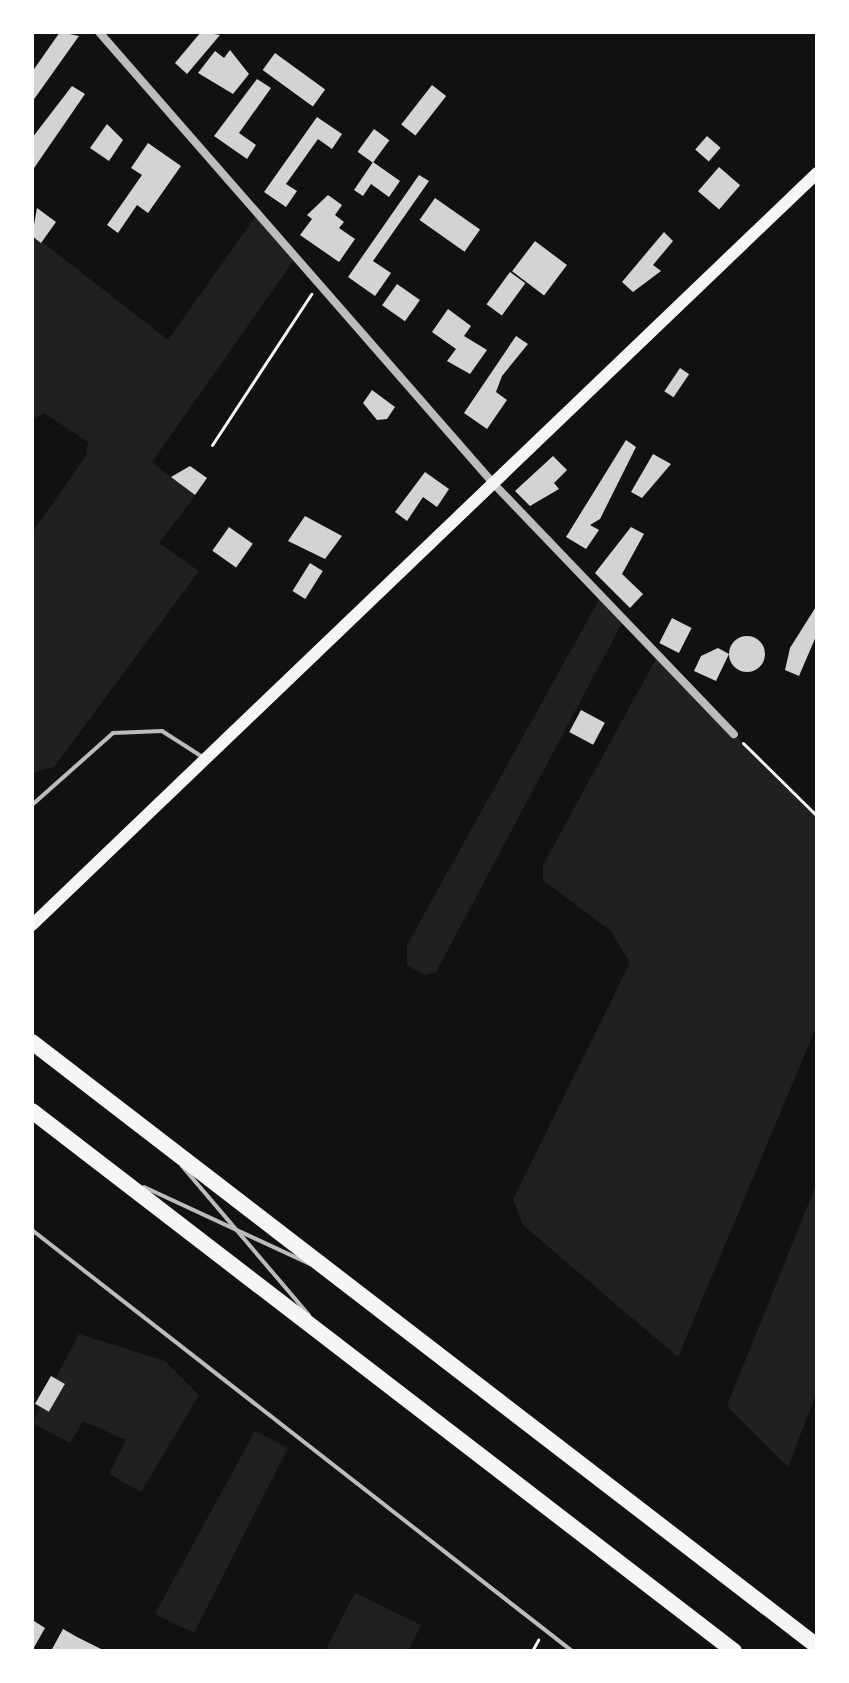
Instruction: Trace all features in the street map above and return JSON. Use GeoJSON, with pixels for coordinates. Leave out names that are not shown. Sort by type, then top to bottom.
{"type":"FeatureCollection","features":[{"type":"Feature","properties":{"kind":"highway"},"geometry":{"type":"LineString","coordinates":[[32,1042],[353,1284],[817,1646]]}},
{"type":"Feature","properties":{"kind":"highway"},"geometry":{"type":"LineString","coordinates":[[32,1111],[321,1329],[734,1651]]}},
{"type":"Feature","properties":{"kind":"main road"},"geometry":{"type":"LineString","coordinates":[[32,925],[817,173]]}},
{"type":"Feature","properties":{"kind":"street"},"geometry":{"type":"LineString","coordinates":[[99,32],[493,483],[734,734]]}},
{"type":"Feature","properties":{"kind":"lane"},"geometry":{"type":"LineString","coordinates":[[32,805],[113,733],[162,731],[205,759]]}},
{"type":"Feature","properties":{"kind":"lane"},"geometry":{"type":"LineString","coordinates":[[153,1133],[321,1329]]}},
{"type":"Feature","properties":{"kind":"lane"},"geometry":{"type":"LineString","coordinates":[[120,1176],[353,1284]]}},
{"type":"Feature","properties":{"kind":"lane"},"geometry":{"type":"LineString","coordinates":[[32,1230],[572,1651]]}},
{"type":"Feature","properties":{"kind":"path"},"geometry":{"type":"LineString","coordinates":[[212,445],[318,282]]}},
{"type":"Feature","properties":{"kind":"path"},"geometry":{"type":"LineString","coordinates":[[734,734],[817,816]]}},
{"type":"Feature","properties":{"kind":"shaded area"},"geometry":{"type":"Polygon","coordinates":[[[258,213],[296,257],[152,462],[195,496],[159,543],[199,571],[54,767],[32,773],[32,533],[86,456],[88,442],[44,413],[32,419],[32,234],[168,340],[258,213]]]}},
{"type":"Feature","properties":{"kind":"shaded area"},"geometry":{"type":"Polygon","coordinates":[[[600,598],[622,623],[436,972],[424,975],[407,965],[407,945],[600,598]]]}},
{"type":"Feature","properties":{"kind":"shaded area"},"geometry":{"type":"Polygon","coordinates":[[[657,657],[817,816],[817,1025],[678,1357],[523,1225],[513,1199],[630,963],[611,931],[543,880],[543,865],[657,657]]]}},
{"type":"Feature","properties":{"kind":"shaded area"},"geometry":{"type":"Polygon","coordinates":[[[817,1182],[817,1391],[788,1467],[727,1406],[817,1182]]]}},
{"type":"Feature","properties":{"kind":"shaded area"},"geometry":{"type":"Polygon","coordinates":[[[79,1334],[165,1361],[199,1395],[141,1492],[109,1474],[126,1440],[83,1421],[70,1443],[32,1423],[79,1334]]]}},
{"type":"Feature","properties":{"kind":"shaded area"},"geometry":{"type":"Polygon","coordinates":[[[255,1431],[288,1448],[194,1633],[155,1614],[255,1431]]]}},
{"type":"Feature","properties":{"kind":"shaded area"},"geometry":{"type":"Polygon","coordinates":[[[355,1593],[421,1625],[408,1651],[325,1651],[355,1593]]]}},
{"type":"Feature","properties":{"kind":"building"},"geometry":{"type":"Polygon","coordinates":[[[60,32],[79,36],[32,102],[32,72],[60,32]]]}},
{"type":"Feature","properties":{"kind":"building"},"geometry":{"type":"Polygon","coordinates":[[[201,32],[220,35],[187,74],[175,63],[201,32]]]}},
{"type":"Feature","properties":{"kind":"building"},"geometry":{"type":"Polygon","coordinates":[[[230,50],[249,74],[233,94],[198,73],[215,51],[224,58],[230,50]]]}},
{"type":"Feature","properties":{"kind":"building"},"geometry":{"type":"Polygon","coordinates":[[[275,53],[325,89],[313,106],[263,70],[275,53]]]}},
{"type":"Feature","properties":{"kind":"building"},"geometry":{"type":"Polygon","coordinates":[[[257,79],[271,88],[239,133],[256,145],[247,159],[214,136],[257,79]]]}},
{"type":"Feature","properties":{"kind":"building"},"geometry":{"type":"Polygon","coordinates":[[[432,85],[446,96],[415,135],[401,124],[432,85]]]}},
{"type":"Feature","properties":{"kind":"building"},"geometry":{"type":"Polygon","coordinates":[[[72,86],[85,94],[32,171],[32,138],[72,86]]]}},
{"type":"Feature","properties":{"kind":"building"},"geometry":{"type":"Polygon","coordinates":[[[317,117],[342,134],[332,149],[318,139],[286,184],[297,191],[286,207],[264,192],[317,117]]]}},
{"type":"Feature","properties":{"kind":"building"},"geometry":{"type":"Polygon","coordinates":[[[107,124],[123,140],[109,161],[90,148],[107,124]]]}},
{"type":"Feature","properties":{"kind":"building"},"geometry":{"type":"Polygon","coordinates":[[[374,129],[389,140],[373,163],[358,152],[374,129]]]}},
{"type":"Feature","properties":{"kind":"building"},"geometry":{"type":"Polygon","coordinates":[[[707,136],[721,148],[709,161],[695,150],[707,136]]]}},
{"type":"Feature","properties":{"kind":"building"},"geometry":{"type":"Polygon","coordinates":[[[148,143],[181,166],[148,213],[137,205],[118,233],[107,225],[142,175],[131,168],[148,143]]]}},
{"type":"Feature","properties":{"kind":"building"},"geometry":{"type":"Polygon","coordinates":[[[373,162],[400,181],[389,197],[371,184],[363,196],[354,190],[373,162]]]}},
{"type":"Feature","properties":{"kind":"building"},"geometry":{"type":"Polygon","coordinates":[[[719,167],[740,185],[719,210],[698,191],[719,167]]]}},
{"type":"Feature","properties":{"kind":"building"},"geometry":{"type":"Polygon","coordinates":[[[419,175],[429,181],[373,261],[391,273],[375,296],[348,277],[419,175]]]}},
{"type":"Feature","properties":{"kind":"building"},"geometry":{"type":"Polygon","coordinates":[[[328,195],[342,205],[335,215],[344,222],[339,228],[355,239],[339,262],[300,235],[312,219],[307,215],[328,195]]]}},
{"type":"Feature","properties":{"kind":"building"},"geometry":{"type":"Polygon","coordinates":[[[435,198],[480,230],[465,252],[420,220],[435,198]]]}},
{"type":"Feature","properties":{"kind":"building"},"geometry":{"type":"Polygon","coordinates":[[[37,208],[56,222],[41,243],[32,236],[37,208]]]}},
{"type":"Feature","properties":{"kind":"building"},"geometry":{"type":"Polygon","coordinates":[[[664,232],[673,241],[653,265],[661,271],[633,292],[622,282],[664,232]]]}},
{"type":"Feature","properties":{"kind":"building"},"geometry":{"type":"Polygon","coordinates":[[[535,241],[567,265],[544,295],[512,271],[535,241]]]}},
{"type":"Feature","properties":{"kind":"building"},"geometry":{"type":"Polygon","coordinates":[[[510,272],[525,283],[502,316],[486,304],[510,272]]]}},
{"type":"Feature","properties":{"kind":"building"},"geometry":{"type":"Polygon","coordinates":[[[397,284],[420,300],[405,321],[382,305],[397,284]]]}},
{"type":"Feature","properties":{"kind":"building"},"geometry":{"type":"Polygon","coordinates":[[[448,309],[471,326],[464,336],[487,350],[470,374],[447,361],[456,349],[432,332],[448,309]]]}},
{"type":"Feature","properties":{"kind":"building"},"geometry":{"type":"Polygon","coordinates":[[[516,336],[528,344],[502,376],[496,392],[507,400],[487,429],[464,413],[516,336]]]}},
{"type":"Feature","properties":{"kind":"building"},"geometry":{"type":"Polygon","coordinates":[[[680,368],[689,374],[673,397],[664,391],[680,368]]]}},
{"type":"Feature","properties":{"kind":"building"},"geometry":{"type":"Polygon","coordinates":[[[372,390],[395,407],[387,419],[377,420],[363,403],[372,390]]]}},
{"type":"Feature","properties":{"kind":"building"},"geometry":{"type":"Polygon","coordinates":[[[626,440],[636,447],[600,519],[590,525],[599,530],[586,549],[566,537],[626,440]]]}},
{"type":"Feature","properties":{"kind":"building"},"geometry":{"type":"Polygon","coordinates":[[[653,454],[671,464],[642,498],[631,492],[653,454]]]}},
{"type":"Feature","properties":{"kind":"building"},"geometry":{"type":"Polygon","coordinates":[[[553,456],[567,470],[554,483],[559,489],[530,506],[515,491],[553,456]]]}},
{"type":"Feature","properties":{"kind":"building"},"geometry":{"type":"Polygon","coordinates":[[[190,466],[207,478],[195,495],[171,477],[190,466]]]}},
{"type":"Feature","properties":{"kind":"building"},"geometry":{"type":"Polygon","coordinates":[[[425,472],[449,489],[437,507],[423,497],[407,521],[395,512],[425,472]]]}},
{"type":"Feature","properties":{"kind":"building"},"geometry":{"type":"Polygon","coordinates":[[[305,516],[342,536],[325,559],[288,541],[305,516]]]}},
{"type":"Feature","properties":{"kind":"building"},"geometry":{"type":"Polygon","coordinates":[[[229,527],[253,544],[236,567],[212,551],[229,527]]]}},
{"type":"Feature","properties":{"kind":"building"},"geometry":{"type":"Polygon","coordinates":[[[631,527],[644,534],[622,574],[643,594],[630,608],[595,573],[631,527]]]}},
{"type":"Feature","properties":{"kind":"building"},"geometry":{"type":"Polygon","coordinates":[[[310,563],[323,571],[305,599],[293,591],[310,563]]]}},
{"type":"Feature","properties":{"kind":"building"},"geometry":{"type":"Polygon","coordinates":[[[817,605],[817,634],[799,676],[785,670],[790,648],[817,605]]]}},
{"type":"Feature","properties":{"kind":"building"},"geometry":{"type":"Polygon","coordinates":[[[672,618],[692,628],[679,653],[659,643],[672,618]]]}},
{"type":"Feature","properties":{"kind":"building"},"geometry":{"type":"Polygon","coordinates":[[[747,636],[759,642],[765,654],[759,666],[747,672],[735,666],[729,654],[735,642],[747,636]]]}},
{"type":"Feature","properties":{"kind":"building"},"geometry":{"type":"Polygon","coordinates":[[[718,648],[729,654],[716,681],[694,671],[701,656],[718,648]]]}},
{"type":"Feature","properties":{"kind":"building"},"geometry":{"type":"Polygon","coordinates":[[[581,710],[605,723],[593,745],[569,732],[581,710]]]}},
{"type":"Feature","properties":{"kind":"building"},"geometry":{"type":"Polygon","coordinates":[[[51,1376],[65,1384],[49,1412],[35,1404],[51,1376]]]}},
{"type":"Feature","properties":{"kind":"building"},"geometry":{"type":"Polygon","coordinates":[[[34,1621],[45,1628],[32,1651],[32,1625],[34,1621]]]}},
{"type":"Feature","properties":{"kind":"building"},"geometry":{"type":"Polygon","coordinates":[[[63,1629],[77,1637],[105,1651],[51,1651],[63,1629]]]}}]}
